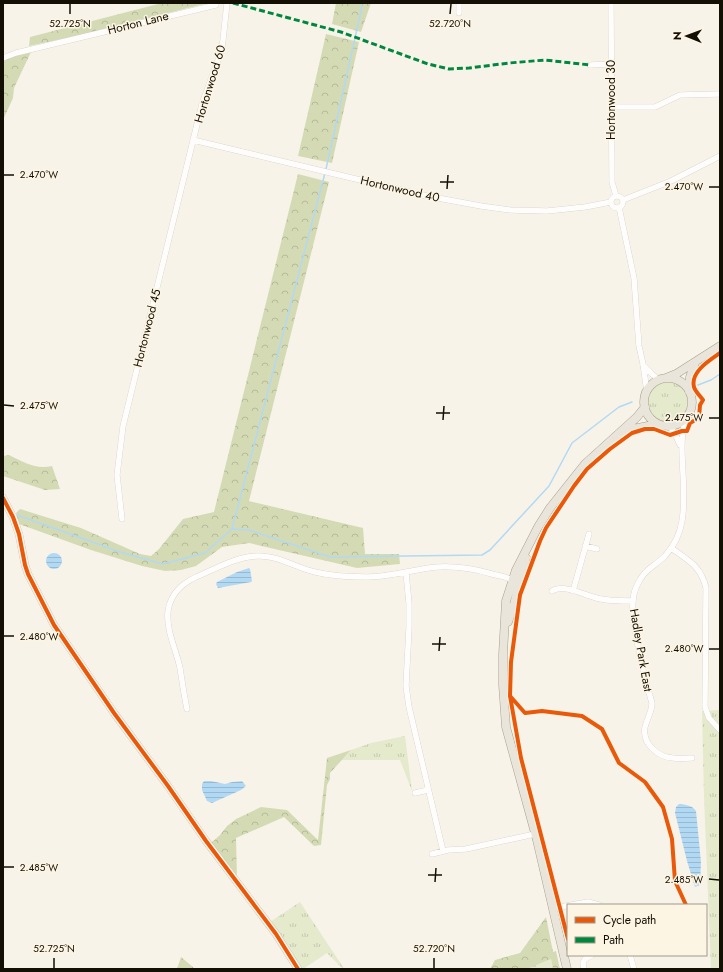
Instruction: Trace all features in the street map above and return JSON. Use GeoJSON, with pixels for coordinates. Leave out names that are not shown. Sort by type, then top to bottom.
{"type":"FeatureCollection","features":[{"type":"Feature","properties":{"kind":"main road"},"geometry":{"type":"LineString","coordinates":[[658,424],[647,414],[645,407],[645,399],[650,387],[695,363],[720,346]]}},
{"type":"Feature","properties":{"kind":"main road"},"geometry":{"type":"LineString","coordinates":[[689,391],[690,377],[695,363]]}},
{"type":"Feature","properties":{"kind":"main road"},"geometry":{"type":"LineString","coordinates":[[611,440],[633,429],[658,424],[670,426],[676,425],[686,419],[692,407],[692,397],[689,391],[682,383],[673,379],[661,380]]}},
{"type":"Feature","properties":{"kind":"main road"},"geometry":{"type":"LineString","coordinates":[[567,969],[554,908],[506,727],[502,685],[504,632],[513,608],[516,582],[528,546],[538,527],[562,491],[585,464],[637,417],[645,407]]}},
{"type":"Feature","properties":{"kind":"street","name":"Hortonwood 60"},"geometry":{"type":"LineString","coordinates":[[193,140],[202,104],[222,48],[227,3]]}},
{"type":"Feature","properties":{"kind":"street"},"geometry":{"type":"LineString","coordinates":[[459,3],[459,14]]}},
{"type":"Feature","properties":{"kind":"street","name":"Hortonwood 30"},"geometry":{"type":"LineString","coordinates":[[611,3],[612,182],[616,196]]}},
{"type":"Feature","properties":{"kind":"street","name":"Horton Lane"},"geometry":{"type":"LineString","coordinates":[[3,58],[16,53],[216,5]]}},
{"type":"Feature","properties":{"kind":"street"},"geometry":{"type":"LineString","coordinates":[[590,64],[611,64]]}},
{"type":"Feature","properties":{"kind":"street"},"geometry":{"type":"LineString","coordinates":[[611,107],[655,107],[680,95],[719,94]]}},
{"type":"Feature","properties":{"kind":"street","name":"Hortonwood 40"},"geometry":{"type":"LineString","coordinates":[[193,140],[441,199],[510,210],[547,211],[585,207],[611,202]]}},
{"type":"Feature","properties":{"kind":"street","name":"Hortonwood 45"},"geometry":{"type":"LineString","coordinates":[[122,518],[117,475],[123,426],[193,140]]}},
{"type":"Feature","properties":{"kind":"street"},"geometry":{"type":"LineString","coordinates":[[623,200],[671,181],[720,156]]}},
{"type":"Feature","properties":{"kind":"street"},"geometry":{"type":"LineString","coordinates":[[619,207],[613,206],[611,202],[613,198],[616,196],[623,200]]}},
{"type":"Feature","properties":{"kind":"street"},"geometry":{"type":"LineString","coordinates":[[619,207],[623,204],[623,200]]}},
{"type":"Feature","properties":{"kind":"street"},"geometry":{"type":"LineString","coordinates":[[619,207],[634,278],[639,346],[647,392]]}},
{"type":"Feature","properties":{"kind":"street"},"geometry":{"type":"LineString","coordinates":[[643,364],[652,374],[661,380]]}},
{"type":"Feature","properties":{"kind":"street","name":"Hadley Park East"},"geometry":{"type":"LineString","coordinates":[[686,419],[682,433],[685,487],[683,515],[678,535],[664,557],[643,575],[638,584],[633,601],[638,648],[652,706],[645,729],[646,740],[651,748],[661,755],[673,758],[692,758]]}},
{"type":"Feature","properties":{"kind":"street","name":"Hadley Park East"},"geometry":{"type":"LineString","coordinates":[[670,426],[682,450]]}},
{"type":"Feature","properties":{"kind":"street"},"geometry":{"type":"LineString","coordinates":[[3,498],[13,517],[19,534],[28,574],[54,625],[114,713],[168,786],[206,841],[276,934],[298,969]]}},
{"type":"Feature","properties":{"kind":"street"},"geometry":{"type":"LineString","coordinates":[[573,591],[589,534]]}},
{"type":"Feature","properties":{"kind":"street"},"geometry":{"type":"LineString","coordinates":[[585,546],[597,548]]}},
{"type":"Feature","properties":{"kind":"street"},"geometry":{"type":"LineString","coordinates":[[671,548],[694,565],[704,580],[706,588],[705,707],[709,718],[720,730]]}},
{"type":"Feature","properties":{"kind":"street"},"geometry":{"type":"LineString","coordinates":[[187,709],[179,666],[170,636],[168,612],[173,595],[185,582],[239,558],[259,556],[277,559],[314,572],[367,577],[406,573],[437,567],[456,567],[480,570],[496,575],[504,580],[516,582]]}},
{"type":"Feature","properties":{"kind":"street"},"geometry":{"type":"LineString","coordinates":[[406,573],[409,603],[406,686],[409,707],[443,851]]}},
{"type":"Feature","properties":{"kind":"street"},"geometry":{"type":"LineString","coordinates":[[552,591],[559,588],[602,600],[633,601]]}},
{"type":"Feature","properties":{"kind":"street"},"geometry":{"type":"LineString","coordinates":[[415,792],[428,790]]}},
{"type":"Feature","properties":{"kind":"street"},"geometry":{"type":"LineString","coordinates":[[432,854],[443,851],[466,849],[535,834]]}},
{"type":"Feature","properties":{"kind":"street"},"geometry":{"type":"LineString","coordinates":[[575,904],[596,904]]}},
{"type":"Feature","properties":{"kind":"street"},"geometry":{"type":"LineString","coordinates":[[554,908],[567,906]]}},
{"type":"Feature","properties":{"kind":"street"},"geometry":{"type":"LineString","coordinates":[[584,969],[583,963],[585,959],[590,956]]}},
{"type":"Feature","properties":{"kind":"street"},"geometry":{"type":"LineString","coordinates":[[630,956],[634,969]]}},
{"type":"Feature","properties":{"kind":"green space"},"geometry":{"type":"Polygon","coordinates":[[[162,3],[208,3],[76,36],[29,46],[30,37],[162,3]]]}},
{"type":"Feature","properties":{"kind":"green space"},"geometry":{"type":"Polygon","coordinates":[[[336,3],[371,3],[361,32],[332,24],[336,3]]]}},
{"type":"Feature","properties":{"kind":"green space"},"geometry":{"type":"Polygon","coordinates":[[[326,34],[359,42],[332,163],[298,156],[326,34]]]}},
{"type":"Feature","properties":{"kind":"green space"},"geometry":{"type":"Polygon","coordinates":[[[31,52],[14,88],[13,98],[3,120],[3,61],[9,57],[31,52]]]}},
{"type":"Feature","properties":{"kind":"green space"},"geometry":{"type":"Polygon","coordinates":[[[298,174],[329,182],[249,501],[363,528],[365,554],[399,554],[400,564],[357,568],[249,543],[222,547],[196,566],[181,570],[165,571],[142,566],[91,550],[19,524],[16,513],[20,509],[81,528],[140,554],[151,556],[159,549],[183,519],[214,512],[298,174]]]}},
{"type":"Feature","properties":{"kind":"green space"},"geometry":{"type":"Polygon","coordinates":[[[668,382],[676,384],[682,388],[686,394],[688,402],[686,410],[682,416],[676,420],[668,422],[660,420],[654,416],[650,410],[648,402],[650,394],[654,388],[660,384],[668,382]]]}},
{"type":"Feature","properties":{"kind":"green space"},"geometry":{"type":"Polygon","coordinates":[[[9,455],[35,466],[52,466],[60,489],[45,490],[3,476],[3,456],[9,455]]]}},
{"type":"Feature","properties":{"kind":"green space"},"geometry":{"type":"Polygon","coordinates":[[[720,710],[720,967],[718,969],[711,969],[702,711],[720,710]]]}},
{"type":"Feature","properties":{"kind":"green space"},"geometry":{"type":"Polygon","coordinates":[[[405,736],[412,791],[400,760],[342,760],[351,750],[371,743],[405,736]]]}},
{"type":"Feature","properties":{"kind":"green space"},"geometry":{"type":"Polygon","coordinates":[[[351,750],[330,773],[330,779],[327,785],[321,845],[314,846],[284,817],[236,838],[237,879],[211,843],[236,819],[261,807],[287,810],[318,840],[327,758],[351,750]]]}},
{"type":"Feature","properties":{"kind":"green space"},"geometry":{"type":"Polygon","coordinates":[[[300,902],[345,969],[342,969],[327,953],[303,969],[300,969],[289,946],[270,922],[300,902]]]}},
{"type":"Feature","properties":{"kind":"green space"},"geometry":{"type":"Polygon","coordinates":[[[546,917],[553,952],[556,951],[560,969],[553,969],[551,959],[527,969],[490,969],[495,960],[520,953],[546,917]]]}},
{"type":"Feature","properties":{"kind":"green space"},"geometry":{"type":"Polygon","coordinates":[[[181,957],[193,967],[194,969],[177,969],[181,957]]]}},
{"type":"Feature","properties":{"kind":"green space"},"geometry":{"type":"Polygon","coordinates":[[[551,959],[553,969],[527,969],[551,959]]]}},
{"type":"Feature","properties":{"kind":"water"},"geometry":{"type":"Polygon","coordinates":[[[51,553],[57,553],[62,558],[60,567],[57,569],[51,569],[46,564],[46,558],[51,553]]]}},
{"type":"Feature","properties":{"kind":"water"},"geometry":{"type":"Polygon","coordinates":[[[249,568],[251,582],[218,588],[216,584],[217,582],[249,568]]]}},
{"type":"Feature","properties":{"kind":"water"},"geometry":{"type":"Polygon","coordinates":[[[204,781],[225,784],[242,781],[246,786],[241,790],[212,803],[207,801],[202,790],[202,784],[204,781]]]}},
{"type":"Feature","properties":{"kind":"water"},"geometry":{"type":"Polygon","coordinates":[[[679,804],[689,806],[696,811],[701,862],[700,885],[695,887],[675,813],[676,807],[679,804]]]}},
{"type":"Feature","properties":{"kind":"waterway"},"geometry":{"type":"LineString","coordinates":[[326,169],[362,3]]}},
{"type":"Feature","properties":{"kind":"waterway"},"geometry":{"type":"LineString","coordinates":[[17,515],[120,552],[163,564],[205,553],[232,529],[325,173]]}},
{"type":"Feature","properties":{"kind":"waterway"},"geometry":{"type":"LineString","coordinates":[[698,385],[711,380],[720,374]]}},
{"type":"Feature","properties":{"kind":"waterway"},"geometry":{"type":"LineString","coordinates":[[232,529],[249,530],[330,557],[482,555],[490,550],[549,486],[572,443],[619,407],[632,402]]}},
{"type":"Feature","properties":{"kind":"marked path"},"geometry":{"type":"LineString","coordinates":[[233,3],[341,32],[428,64],[449,69],[545,60],[590,65]]}},
{"type":"Feature","properties":{"kind":"cycle path"},"geometry":{"type":"LineString","coordinates":[[567,935],[521,758],[510,696],[511,662],[520,595],[546,528],[587,469],[610,449],[632,433],[645,429],[654,429],[670,435],[687,431],[690,423],[699,418],[700,405],[703,400],[696,392],[694,387],[695,376],[702,367],[720,353]]}},
{"type":"Feature","properties":{"kind":"cycle path"},"geometry":{"type":"LineString","coordinates":[[3,498],[13,517],[19,534],[28,574],[54,625],[114,713],[168,786],[206,841],[276,934],[298,969]]}},
{"type":"Feature","properties":{"kind":"cycle path"},"geometry":{"type":"LineString","coordinates":[[510,696],[525,713],[542,711],[582,716],[602,729],[619,763],[645,782],[663,807],[672,839],[675,881],[686,904]]}}]}
